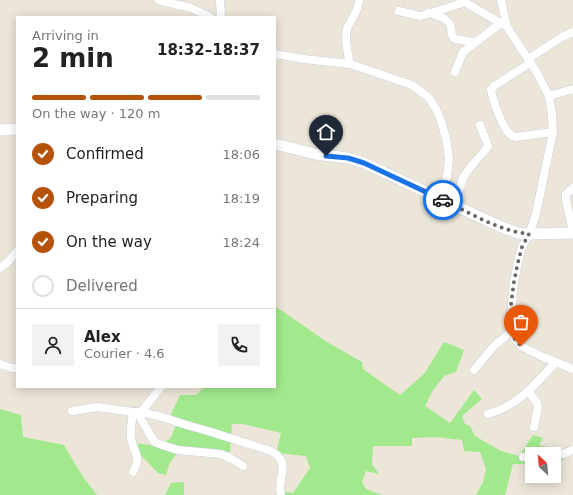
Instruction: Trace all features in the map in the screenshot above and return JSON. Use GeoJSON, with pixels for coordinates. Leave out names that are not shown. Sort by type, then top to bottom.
{"type":"FeatureCollection","features":[{"type":"Feature","properties":{"kind":"street"},"geometry":{"type":"LineString","coordinates":[[158,0],[191,8],[208,16]]}},
{"type":"Feature","properties":{"kind":"street"},"geometry":{"type":"LineString","coordinates":[[220,0],[221,16]]}},
{"type":"Feature","properties":{"kind":"street"},"geometry":{"type":"LineString","coordinates":[[350,64],[346,48],[347,30],[359,6],[359,0]]}},
{"type":"Feature","properties":{"kind":"street"},"geometry":{"type":"LineString","coordinates":[[501,0],[504,25]]}},
{"type":"Feature","properties":{"kind":"street"},"geometry":{"type":"LineString","coordinates":[[399,11],[421,16],[463,1],[504,25],[529,61],[549,96],[553,132],[536,214],[529,234],[522,247],[518,262],[514,282],[510,326],[514,338],[521,346],[573,369]]}},
{"type":"Feature","properties":{"kind":"street"},"geometry":{"type":"LineString","coordinates":[[429,13],[443,18],[449,23],[451,35],[455,39],[474,42]]}},
{"type":"Feature","properties":{"kind":"street"},"geometry":{"type":"LineString","coordinates":[[454,72],[463,52],[474,42],[504,25]]}},
{"type":"Feature","properties":{"kind":"street"},"geometry":{"type":"LineString","coordinates":[[553,132],[516,136],[510,135],[501,119],[493,100],[491,90],[494,86],[562,37],[573,32]]}},
{"type":"Feature","properties":{"kind":"street"},"geometry":{"type":"LineString","coordinates":[[276,54],[350,64],[412,85],[429,98],[436,108],[440,118],[446,138],[449,158],[447,177],[440,199]]}},
{"type":"Feature","properties":{"kind":"street"},"geometry":{"type":"LineString","coordinates":[[549,96],[573,89]]}},
{"type":"Feature","properties":{"kind":"street"},"geometry":{"type":"LineString","coordinates":[[454,205],[463,178],[488,146],[480,125]]}},
{"type":"Feature","properties":{"kind":"street"},"geometry":{"type":"LineString","coordinates":[[0,130],[16,129]]}},
{"type":"Feature","properties":{"kind":"street"},"geometry":{"type":"LineString","coordinates":[[276,144],[315,154],[348,158],[364,163],[499,226],[518,233],[573,233],[566,200],[566,194],[573,188]]}},
{"type":"Feature","properties":{"kind":"street"},"geometry":{"type":"LineString","coordinates":[[0,268],[8,262],[16,252]]}},
{"type":"Feature","properties":{"kind":"street"},"geometry":{"type":"LineString","coordinates":[[474,370],[494,346],[512,331]]}},
{"type":"Feature","properties":{"kind":"street"},"geometry":{"type":"LineString","coordinates":[[488,414],[504,408],[517,400],[528,391],[556,362]]}},
{"type":"Feature","properties":{"kind":"street"},"geometry":{"type":"LineString","coordinates":[[0,364],[16,368]]}},
{"type":"Feature","properties":{"kind":"street"},"geometry":{"type":"LineString","coordinates":[[132,472],[137,465],[138,458],[131,437],[131,426],[137,412],[160,388]]}},
{"type":"Feature","properties":{"kind":"street"},"geometry":{"type":"LineString","coordinates":[[528,391],[538,406],[534,427]]}},
{"type":"Feature","properties":{"kind":"street"},"geometry":{"type":"LineString","coordinates":[[72,411],[97,407],[162,416],[271,451],[277,454],[281,459],[283,468],[280,490],[281,495]]}},
{"type":"Feature","properties":{"kind":"street"},"geometry":{"type":"LineString","coordinates":[[137,412],[155,442],[178,450],[221,454],[243,466]]}},
{"type":"Feature","properties":{"kind":"street"},"geometry":{"type":"LineString","coordinates":[[561,454],[573,450]]}},
{"type":"Feature","properties":{"kind":"green space"},"geometry":{"type":"Polygon","coordinates":[[[276,307],[327,342],[362,362],[363,369],[400,395],[424,374],[444,342],[464,350],[456,372],[444,376],[432,392],[425,406],[450,423],[474,390],[482,399],[462,416],[465,424],[470,426],[475,436],[501,451],[519,456],[525,447],[525,464],[513,464],[505,495],[476,495],[483,482],[486,469],[480,452],[464,451],[462,440],[435,437],[412,438],[412,446],[373,446],[372,464],[379,474],[366,471],[362,482],[366,489],[382,495],[278,495],[277,491],[293,493],[310,468],[306,456],[276,453],[281,433],[243,424],[232,424],[230,452],[180,450],[170,462],[166,475],[158,473],[141,455],[135,443],[157,446],[170,439],[178,421],[171,414],[180,395],[196,395],[203,388],[276,388],[276,307]]]}},
{"type":"Feature","properties":{"kind":"green space"},"geometry":{"type":"Polygon","coordinates":[[[0,409],[21,415],[23,437],[64,445],[83,477],[97,495],[0,495],[0,409]]]}},
{"type":"Feature","properties":{"kind":"green space"},"geometry":{"type":"Polygon","coordinates":[[[533,435],[543,438],[539,445],[548,447],[525,447],[533,435]]]}},
{"type":"Feature","properties":{"kind":"green space"},"geometry":{"type":"Polygon","coordinates":[[[561,450],[565,451],[564,460],[561,460],[561,450]]]}},
{"type":"Feature","properties":{"kind":"green space"},"geometry":{"type":"Polygon","coordinates":[[[184,482],[184,495],[165,495],[171,483],[184,482]]]}},
{"type":"Feature","properties":{"kind":"way so far"},"geometry":{"type":"LineString","coordinates":[[443,200],[499,226],[518,233],[529,234],[522,247],[518,262],[511,304],[510,326],[514,338],[521,346]]}},
{"type":"Feature","properties":{"kind":"route"},"geometry":{"type":"LineString","coordinates":[[326,156],[348,158],[364,163],[443,200]]}}]}
